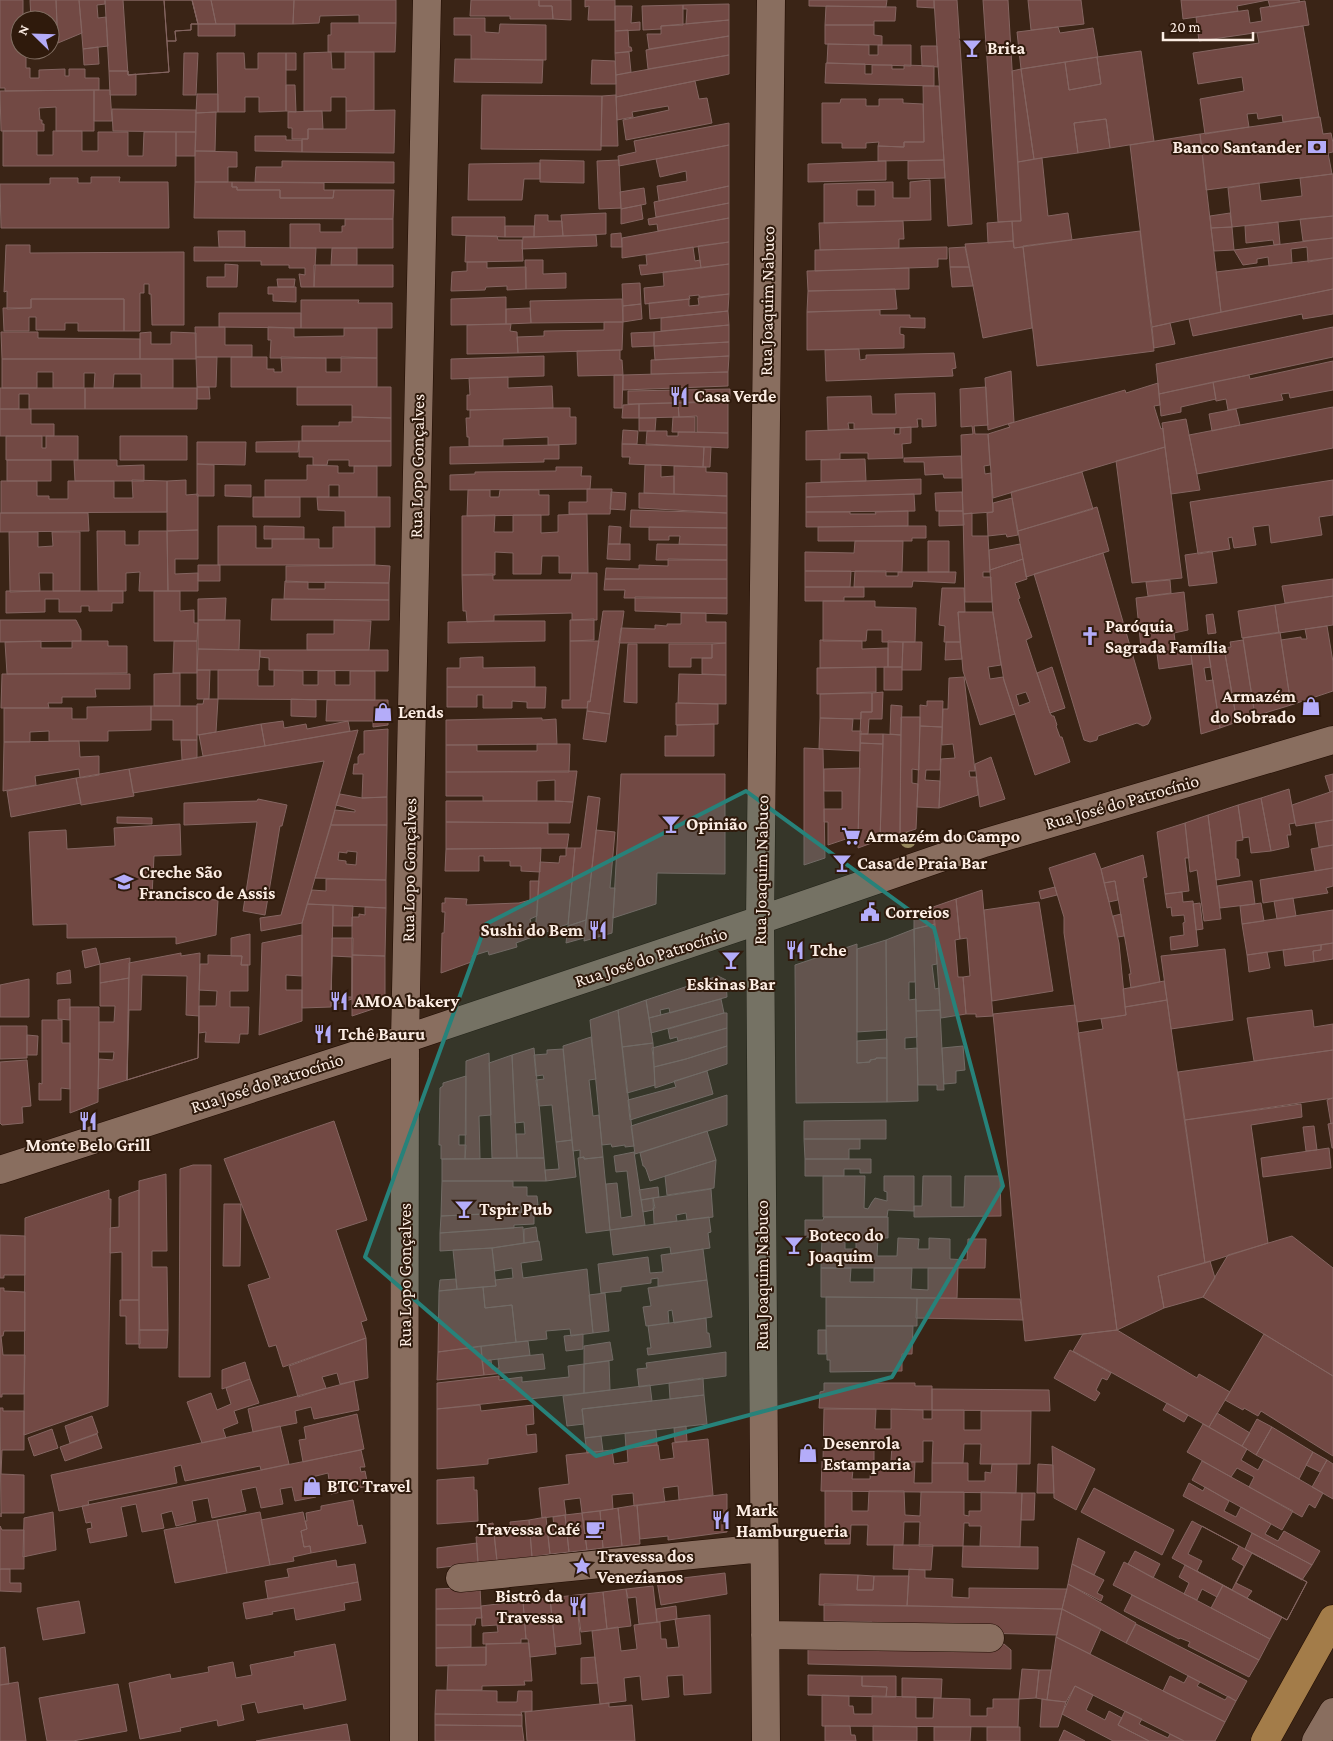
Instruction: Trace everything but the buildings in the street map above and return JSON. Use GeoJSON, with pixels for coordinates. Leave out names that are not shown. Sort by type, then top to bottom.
{"type":"FeatureCollection","features":[{"type":"Feature","properties":{"kind":"main road"},"geometry":{"type":"LineString","coordinates":[[1265,1741],[1333,1619]]}},
{"type":"Feature","properties":{"kind":"street","name":"Rua Lopo Gonçalves"},"geometry":{"type":"LineString","coordinates":[[404,1741],[405,1038],[427,0]]}},
{"type":"Feature","properties":{"kind":"street","name":"Rua Joaquim Nabuco"},"geometry":{"type":"LineString","coordinates":[[766,1741],[760,920],[771,0]]}},
{"type":"Feature","properties":{"kind":"street","name":"Rua José do Patrocínio"},"geometry":{"type":"LineString","coordinates":[[0,1170],[405,1038],[984,843],[1333,740]]}},
{"type":"Feature","properties":{"kind":"street"},"geometry":{"type":"LineString","coordinates":[[460,1578],[764,1548]]}},
{"type":"Feature","properties":{"kind":"street"},"geometry":{"type":"LineString","coordinates":[[765,1635],[990,1638]]}},
{"type":"Feature","properties":{"kind":"street"},"geometry":{"type":"LineString","coordinates":[[1316,1741],[1333,1712]]}},
{"type":"Feature","properties":{"kind":"highlighted area"},"geometry":{"type":"Polygon","coordinates":[[[746,791],[934,928],[1003,1186],[892,1377],[596,1456],[365,1257],[486,924],[746,791]]]}},
{"type":"Feature","properties":{"kind":"place","name":"Brita"},"geometry":{"type":"Point","coordinates":[972,48]}},
{"type":"Feature","properties":{"kind":"place","name":"Banco Santander"},"geometry":{"type":"Point","coordinates":[1317,147]}},
{"type":"Feature","properties":{"kind":"place","name":"Casa Verde"},"geometry":{"type":"Point","coordinates":[679,396]}},
{"type":"Feature","properties":{"kind":"place","name":"Paróquia Sagrada Família"},"geometry":{"type":"Point","coordinates":[1090,636]}},
{"type":"Feature","properties":{"kind":"place","name":"Armazém do Sobrado"},"geometry":{"type":"Point","coordinates":[1311,706]}},
{"type":"Feature","properties":{"kind":"place","name":"Lends"},"geometry":{"type":"Point","coordinates":[383,712]}},
{"type":"Feature","properties":{"kind":"place","name":"Opinião"},"geometry":{"type":"Point","coordinates":[671,824]}},
{"type":"Feature","properties":{"kind":"place","name":"Armazém do Campo"},"geometry":{"type":"Point","coordinates":[851,836]}},
{"type":"Feature","properties":{"kind":"place","name":"Casa de Praia Bar"},"geometry":{"type":"Point","coordinates":[842,863]}},
{"type":"Feature","properties":{"kind":"place","name":"Creche São Francisco de Assis"},"geometry":{"type":"Point","coordinates":[124,882]}},
{"type":"Feature","properties":{"kind":"place","name":"Correios"},"geometry":{"type":"Point","coordinates":[870,912]}},
{"type":"Feature","properties":{"kind":"place","name":"Sushi do Bem"},"geometry":{"type":"Point","coordinates":[598,930]}},
{"type":"Feature","properties":{"kind":"place","name":"Tche"},"geometry":{"type":"Point","coordinates":[795,950]}},
{"type":"Feature","properties":{"kind":"place","name":"Eskinas Bar"},"geometry":{"type":"Point","coordinates":[731,960]}},
{"type":"Feature","properties":{"kind":"place","name":"AMOA bakery"},"geometry":{"type":"Point","coordinates":[339,1001]}},
{"type":"Feature","properties":{"kind":"place","name":"Tchê Bauru"},"geometry":{"type":"Point","coordinates":[323,1034]}},
{"type":"Feature","properties":{"kind":"place","name":"Monte Belo Grill"},"geometry":{"type":"Point","coordinates":[88,1121]}},
{"type":"Feature","properties":{"kind":"place","name":"Tspir Pub"},"geometry":{"type":"Point","coordinates":[464,1209]}},
{"type":"Feature","properties":{"kind":"place","name":"Boteco do Joaquim"},"geometry":{"type":"Point","coordinates":[794,1245]}},
{"type":"Feature","properties":{"kind":"place","name":"Desenrola Estamparia"},"geometry":{"type":"Point","coordinates":[808,1453]}},
{"type":"Feature","properties":{"kind":"place","name":"BTC Travel"},"geometry":{"type":"Point","coordinates":[312,1486]}},
{"type":"Feature","properties":{"kind":"place","name":"Mark Hamburgueria"},"geometry":{"type":"Point","coordinates":[721,1520]}},
{"type":"Feature","properties":{"kind":"place","name":"Travessa Café"},"geometry":{"type":"Point","coordinates":[595,1529]}},
{"type":"Feature","properties":{"kind":"place","name":"Travessa dos Venezianos"},"geometry":{"type":"Point","coordinates":[582,1566]}},
{"type":"Feature","properties":{"kind":"place","name":"Bistrô da Travessa"},"geometry":{"type":"Point","coordinates":[578,1606]}}]}
